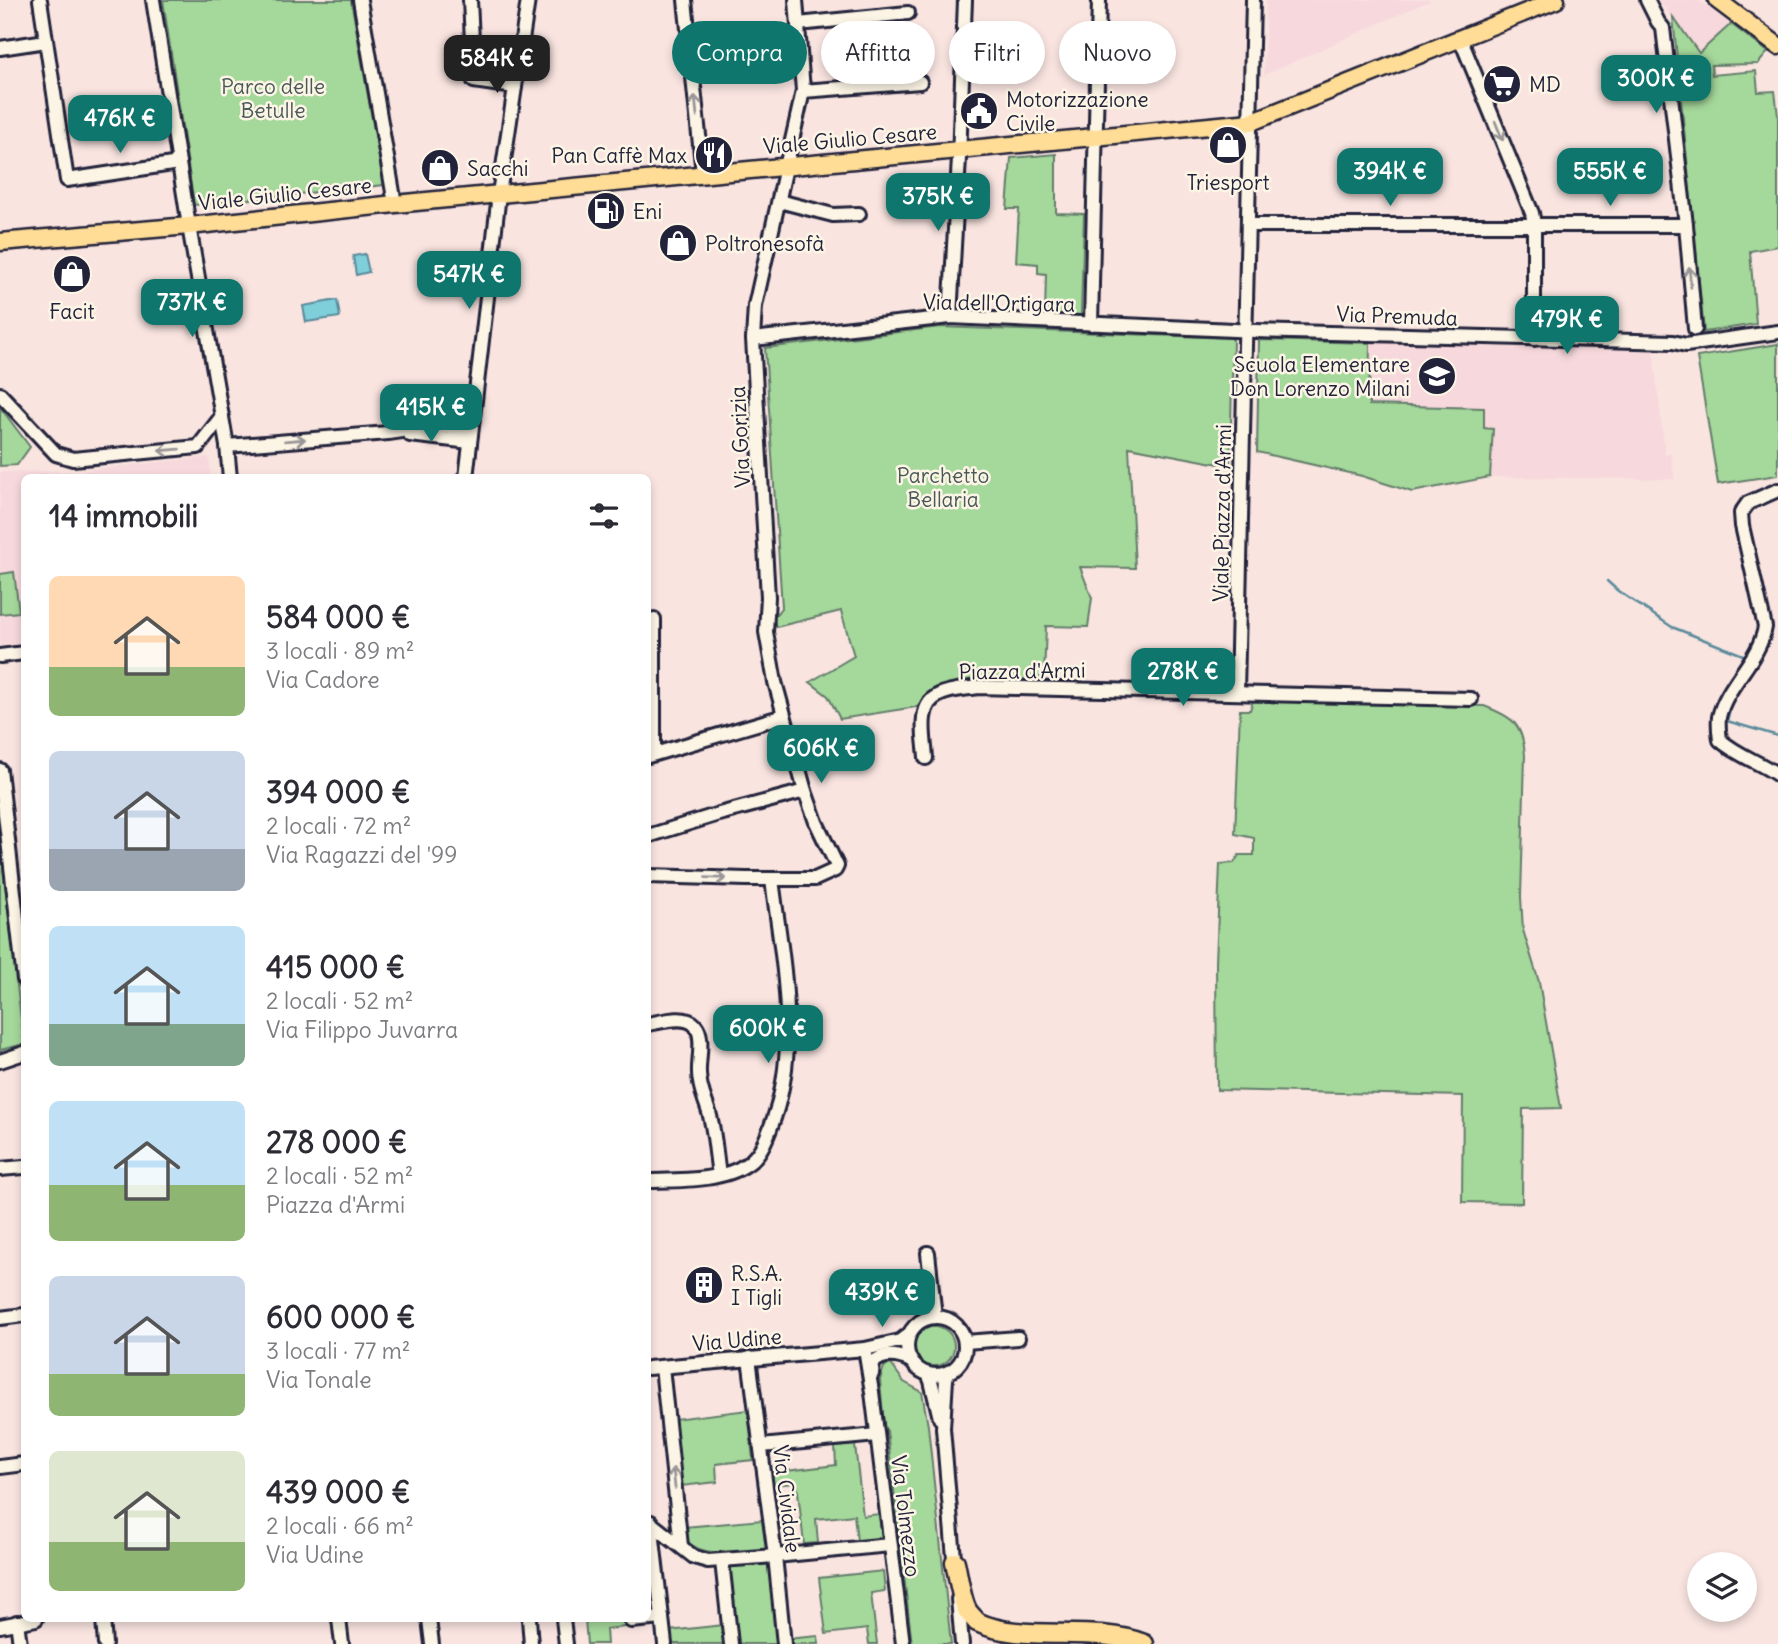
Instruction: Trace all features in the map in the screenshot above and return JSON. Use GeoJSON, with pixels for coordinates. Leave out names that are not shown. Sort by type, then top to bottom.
{"type":"FeatureCollection","features":[{"type":"Feature","properties":{"kind":"highway"},"geometry":{"type":"LineString","coordinates":[[955,1562],[966,1609],[984,1628],[1004,1639],[1037,1644],[1119,1639],[1144,1644]]}},
{"type":"Feature","properties":{"kind":"main road","name":"Viale Giulio Cesare"},"geometry":{"type":"LineString","coordinates":[[0,242],[189,226],[1251,122],[1556,0]]}},
{"type":"Feature","properties":{"kind":"main road"},"geometry":{"type":"LineString","coordinates":[[1717,1],[1778,47]]}},
{"type":"Feature","properties":{"kind":"street"},"geometry":{"type":"LineString","coordinates":[[40,0],[67,180],[179,163]]}},
{"type":"Feature","properties":{"kind":"street"},"geometry":{"type":"LineString","coordinates":[[153,0],[228,446],[230,474]]}},
{"type":"Feature","properties":{"kind":"street"},"geometry":{"type":"LineString","coordinates":[[360,0],[396,204]]}},
{"type":"Feature","properties":{"kind":"street"},"geometry":{"type":"LineString","coordinates":[[470,0],[474,81],[515,88]]}},
{"type":"Feature","properties":{"kind":"street"},"geometry":{"type":"LineString","coordinates":[[466,474],[499,194],[528,0]]}},
{"type":"Feature","properties":{"kind":"street"},"geometry":{"type":"LineString","coordinates":[[685,0],[703,174]]}},
{"type":"Feature","properties":{"kind":"street","name":"Via Gorizia"},"geometry":{"type":"LineString","coordinates":[[796,0],[798,21]]}},
{"type":"Feature","properties":{"kind":"street"},"geometry":{"type":"LineString","coordinates":[[950,317],[965,0]]}},
{"type":"Feature","properties":{"kind":"street"},"geometry":{"type":"LineString","coordinates":[[1090,324],[1099,0]]}},
{"type":"Feature","properties":{"kind":"street","name":"Viale Piazza d'Armi"},"geometry":{"type":"LineString","coordinates":[[1237,692],[1253,0]]}},
{"type":"Feature","properties":{"kind":"street"},"geometry":{"type":"LineString","coordinates":[[1647,0],[1663,28],[1695,329],[1703,337],[1778,325]]}},
{"type":"Feature","properties":{"kind":"street"},"geometry":{"type":"LineString","coordinates":[[807,23],[908,13]]}},
{"type":"Feature","properties":{"kind":"street"},"geometry":{"type":"LineString","coordinates":[[1460,38],[1532,213],[1534,339]]}},
{"type":"Feature","properties":{"kind":"street"},"geometry":{"type":"LineString","coordinates":[[0,48],[46,41]]}},
{"type":"Feature","properties":{"kind":"street","name":"Via Gorizia"},"geometry":{"type":"LineString","coordinates":[[772,879],[815,879],[835,870],[837,866],[816,822],[805,790],[775,682],[766,632],[768,597],[753,339],[755,306],[802,84]]}},
{"type":"Feature","properties":{"kind":"street"},"geometry":{"type":"LineString","coordinates":[[803,91],[894,84]]}},
{"type":"Feature","properties":{"kind":"street"},"geometry":{"type":"LineString","coordinates":[[779,201],[833,215],[859,214]]}},
{"type":"Feature","properties":{"kind":"street"},"geometry":{"type":"LineString","coordinates":[[1248,225],[1686,225]]}},
{"type":"Feature","properties":{"kind":"street","name":"Via dell'Ortigara"},"geometry":{"type":"LineString","coordinates":[[753,339],[950,317],[1246,331]]}},
{"type":"Feature","properties":{"kind":"street"},"geometry":{"type":"LineString","coordinates":[[1673,342],[1687,339],[1695,329]]}},
{"type":"Feature","properties":{"kind":"street","name":"Via Premuda"},"geometry":{"type":"LineString","coordinates":[[1246,331],[1673,342],[1686,345],[1778,332]]}},
{"type":"Feature","properties":{"kind":"street"},"geometry":{"type":"LineString","coordinates":[[0,394],[56,454],[73,459],[198,447],[222,416]]}},
{"type":"Feature","properties":{"kind":"street"},"geometry":{"type":"LineString","coordinates":[[228,446],[388,432],[471,437]]}},
{"type":"Feature","properties":{"kind":"street"},"geometry":{"type":"LineString","coordinates":[[1778,490],[1748,503],[1741,513],[1765,627],[1763,640],[1718,720],[1720,740],[1778,775]]}},
{"type":"Feature","properties":{"kind":"street"},"geometry":{"type":"LineString","coordinates":[[654,619],[651,755],[777,719],[783,713]]}},
{"type":"Feature","properties":{"kind":"street"},"geometry":{"type":"LineString","coordinates":[[0,656],[21,653]]}},
{"type":"Feature","properties":{"kind":"street","name":"Piazza d'Armi"},"geometry":{"type":"LineString","coordinates":[[926,758],[924,722],[929,701],[939,694],[978,687],[1471,699]]}},
{"type":"Feature","properties":{"kind":"street"},"geometry":{"type":"LineString","coordinates":[[0,770],[21,954]]}},
{"type":"Feature","properties":{"kind":"street"},"geometry":{"type":"LineString","coordinates":[[651,835],[805,790]]}},
{"type":"Feature","properties":{"kind":"street"},"geometry":{"type":"LineString","coordinates":[[651,876],[772,879],[788,1014],[783,1083],[772,1123],[759,1153],[749,1164],[732,1172],[681,1180],[651,1181]]}},
{"type":"Feature","properties":{"kind":"street"},"geometry":{"type":"LineString","coordinates":[[651,1024],[685,1020],[694,1024],[698,1030],[701,1048],[698,1070],[700,1089],[710,1116],[719,1175]]}},
{"type":"Feature","properties":{"kind":"street"},"geometry":{"type":"LineString","coordinates":[[0,1061],[21,1054]]}},
{"type":"Feature","properties":{"kind":"street"},"geometry":{"type":"LineString","coordinates":[[0,1169],[21,1167]]}},
{"type":"Feature","properties":{"kind":"street"},"geometry":{"type":"LineString","coordinates":[[928,1253],[935,1317]]}},
{"type":"Feature","properties":{"kind":"street"},"geometry":{"type":"LineString","coordinates":[[0,1318],[21,1315]]}},
{"type":"Feature","properties":{"kind":"street"},"geometry":{"type":"LineString","coordinates":[[935,1317],[958,1326],[963,1334],[965,1351],[956,1367],[948,1372],[928,1374],[911,1361],[907,1343],[909,1334],[920,1322],[935,1317]]}},
{"type":"Feature","properties":{"kind":"street","name":"Via Udine"},"geometry":{"type":"LineString","coordinates":[[651,1368],[865,1349],[900,1342],[909,1334]]}},
{"type":"Feature","properties":{"kind":"street"},"geometry":{"type":"LineString","coordinates":[[965,1342],[1018,1338]]}},
{"type":"Feature","properties":{"kind":"street","name":"Via Tolmezzo"},"geometry":{"type":"LineString","coordinates":[[865,1349],[902,1644]]}},
{"type":"Feature","properties":{"kind":"street","name":"Via Tolmezzo"},"geometry":{"type":"LineString","coordinates":[[872,1392],[872,1366],[876,1359],[901,1356],[911,1361]]}},
{"type":"Feature","properties":{"kind":"street","name":"Via Cividale"},"geometry":{"type":"LineString","coordinates":[[749,1358],[784,1644]]}},
{"type":"Feature","properties":{"kind":"street"},"geometry":{"type":"LineString","coordinates":[[662,1367],[681,1546]]}},
{"type":"Feature","properties":{"kind":"street"},"geometry":{"type":"LineString","coordinates":[[948,1372],[943,1428],[962,1644]]}},
{"type":"Feature","properties":{"kind":"street"},"geometry":{"type":"LineString","coordinates":[[928,1374],[943,1428]]}},
{"type":"Feature","properties":{"kind":"street"},"geometry":{"type":"LineString","coordinates":[[761,1446],[877,1435]]}},
{"type":"Feature","properties":{"kind":"street"},"geometry":{"type":"LineString","coordinates":[[0,1467],[21,1464]]}},
{"type":"Feature","properties":{"kind":"street"},"geometry":{"type":"LineString","coordinates":[[651,1524],[694,1557],[708,1561],[890,1545]]}},
{"type":"Feature","properties":{"kind":"street"},"geometry":{"type":"LineString","coordinates":[[651,1537],[665,1644]]}},
{"type":"Feature","properties":{"kind":"street"},"geometry":{"type":"LineString","coordinates":[[722,1561],[731,1644]]}},
{"type":"Feature","properties":{"kind":"street"},"geometry":{"type":"LineString","coordinates":[[651,1619],[662,1618]]}},
{"type":"Feature","properties":{"kind":"street"},"geometry":{"type":"LineString","coordinates":[[0,1626],[21,1621]]}},
{"type":"Feature","properties":{"kind":"street"},"geometry":{"type":"LineString","coordinates":[[17,1622],[19,1644]]}},
{"type":"Feature","properties":{"kind":"street"},"geometry":{"type":"LineString","coordinates":[[103,1622],[105,1644]]}},
{"type":"Feature","properties":{"kind":"street"},"geometry":{"type":"LineString","coordinates":[[339,1622],[342,1644]]}},
{"type":"Feature","properties":{"kind":"street"},"geometry":{"type":"LineString","coordinates":[[429,1622],[432,1644]]}},
{"type":"Feature","properties":{"kind":"street"},"geometry":{"type":"LineString","coordinates":[[528,1622],[531,1644]]}},
{"type":"Feature","properties":{"kind":"street"},"geometry":{"type":"LineString","coordinates":[[564,1622],[566,1644]]}},
{"type":"Feature","properties":{"kind":"shaded area"},"geometry":{"type":"Polygon","coordinates":[[[1266,0],[1431,0],[1264,75],[1266,0]]]}},
{"type":"Feature","properties":{"kind":"shaded area"},"geometry":{"type":"Polygon","coordinates":[[[1659,0],[1698,0],[1731,24],[1699,53],[1659,0]]]}},
{"type":"Feature","properties":{"kind":"shaded area"},"geometry":{"type":"Polygon","coordinates":[[[1370,343],[1653,351],[1665,455],[1671,454],[1674,479],[1490,477],[1493,429],[1369,405],[1370,343]]]}},
{"type":"Feature","properties":{"kind":"shaded area"},"geometry":{"type":"Polygon","coordinates":[[[209,457],[211,474],[21,474],[21,643],[0,646],[0,472],[76,471],[209,457]]]}},
{"type":"Feature","properties":{"kind":"green space","name":"Parco delle Betulle"},"geometry":{"type":"Polygon","coordinates":[[[163,0],[351,0],[384,185],[194,205],[163,0]]]}},
{"type":"Feature","properties":{"kind":"green space"},"geometry":{"type":"Polygon","coordinates":[[[1673,17],[1699,53],[1731,24],[1768,52],[1758,64],[1711,65],[1712,75],[1756,71],[1758,92],[1775,91],[1778,116],[1778,246],[1750,251],[1756,324],[1704,332],[1673,17]]]}},
{"type":"Feature","properties":{"kind":"green space"},"geometry":{"type":"Polygon","coordinates":[[[1056,154],[1056,213],[1084,214],[1081,316],[1045,314],[1046,274],[1038,273],[1038,264],[1016,262],[1019,209],[1007,209],[1011,158],[1056,154]]]}},
{"type":"Feature","properties":{"kind":"green space","name":"Parchetto Bellaria"},"geometry":{"type":"Polygon","coordinates":[[[940,327],[1231,338],[1230,466],[1129,447],[1135,568],[1080,567],[1092,598],[1088,627],[1046,626],[1044,677],[938,689],[922,706],[840,719],[828,696],[810,682],[854,656],[841,611],[776,627],[773,618],[782,607],[765,348],[940,327]]]}},
{"type":"Feature","properties":{"kind":"green space"},"geometry":{"type":"Polygon","coordinates":[[[1259,340],[1370,343],[1369,405],[1484,408],[1484,428],[1493,429],[1490,477],[1412,492],[1362,476],[1257,452],[1259,340]]]}},
{"type":"Feature","properties":{"kind":"green space"},"geometry":{"type":"Polygon","coordinates":[[[1778,344],[1778,475],[1718,484],[1697,357],[1778,344]]]}},
{"type":"Feature","properties":{"kind":"green space"},"geometry":{"type":"Polygon","coordinates":[[[0,407],[30,447],[17,465],[0,466],[0,407]]]}},
{"type":"Feature","properties":{"kind":"green space"},"geometry":{"type":"Polygon","coordinates":[[[14,572],[19,612],[0,614],[0,574],[14,572]]]}},
{"type":"Feature","properties":{"kind":"green space"},"geometry":{"type":"Polygon","coordinates":[[[1253,701],[1484,706],[1509,718],[1519,729],[1525,756],[1521,897],[1523,930],[1539,982],[1561,1108],[1523,1109],[1522,1203],[1462,1202],[1463,1096],[1217,1090],[1216,962],[1220,864],[1234,863],[1239,855],[1254,855],[1254,838],[1235,834],[1240,710],[1250,710],[1253,701]]]}},
{"type":"Feature","properties":{"kind":"green space"},"geometry":{"type":"Polygon","coordinates":[[[0,842],[21,1019],[21,1045],[0,1050],[0,842]]]}},
{"type":"Feature","properties":{"kind":"green space"},"geometry":{"type":"Polygon","coordinates":[[[934,1326],[948,1332],[954,1346],[948,1360],[934,1366],[920,1360],[914,1346],[920,1332],[934,1326]]]}},
{"type":"Feature","properties":{"kind":"green space"},"geometry":{"type":"Polygon","coordinates":[[[891,1364],[904,1382],[922,1392],[951,1644],[912,1644],[880,1380],[884,1367],[891,1364]]]}},
{"type":"Feature","properties":{"kind":"green space"},"geometry":{"type":"Polygon","coordinates":[[[748,1410],[753,1460],[716,1464],[717,1482],[681,1486],[673,1419],[748,1410]]]}},
{"type":"Feature","properties":{"kind":"green space"},"geometry":{"type":"Polygon","coordinates":[[[855,1445],[863,1516],[879,1514],[882,1538],[857,1541],[854,1515],[816,1519],[818,1543],[804,1544],[797,1483],[771,1485],[770,1473],[836,1465],[835,1447],[855,1445]]]}},
{"type":"Feature","properties":{"kind":"green space"},"geometry":{"type":"Polygon","coordinates":[[[762,1520],[766,1549],[704,1551],[686,1541],[685,1527],[762,1520]]]}},
{"type":"Feature","properties":{"kind":"green space"},"geometry":{"type":"Polygon","coordinates":[[[771,1560],[780,1644],[736,1644],[728,1565],[771,1560]]]}},
{"type":"Feature","properties":{"kind":"green space"},"geometry":{"type":"Polygon","coordinates":[[[883,1571],[885,1591],[871,1593],[877,1644],[869,1644],[867,1629],[826,1634],[819,1578],[883,1571]]]}},
{"type":"Feature","properties":{"kind":"green space"},"geometry":{"type":"Polygon","coordinates":[[[585,1622],[624,1622],[625,1627],[606,1629],[607,1644],[587,1644],[585,1622]]]}},
{"type":"Feature","properties":{"kind":"green space"},"geometry":{"type":"Polygon","coordinates":[[[723,1625],[725,1644],[670,1644],[669,1631],[723,1625]]]}},
{"type":"Feature","properties":{"kind":"green space"},"geometry":{"type":"Polygon","coordinates":[[[818,1636],[819,1644],[786,1644],[786,1639],[818,1636]]]}},
{"type":"Feature","properties":{"kind":"water"},"geometry":{"type":"Polygon","coordinates":[[[365,254],[369,272],[356,275],[353,256],[365,254]]]}},
{"type":"Feature","properties":{"kind":"water"},"geometry":{"type":"Polygon","coordinates":[[[337,300],[340,317],[306,322],[303,306],[337,300]]]}},
{"type":"Feature","properties":{"kind":"waterway"},"geometry":{"type":"LineString","coordinates":[[1607,581],[1672,627],[1748,657]]}},
{"type":"Feature","properties":{"kind":"waterway"},"geometry":{"type":"LineString","coordinates":[[1754,667],[1732,701],[1727,721],[1778,736]]}},
{"type":"Feature","properties":{"kind":"place","name":"MD"},"geometry":{"type":"Point","coordinates":[1502,84]}},
{"type":"Feature","properties":{"kind":"place","name":"Motorizzazione Civile"},"geometry":{"type":"Point","coordinates":[979,111]}},
{"type":"Feature","properties":{"kind":"place","name":"Triesport"},"geometry":{"type":"Point","coordinates":[1228,145]}},
{"type":"Feature","properties":{"kind":"place","name":"Pan Caffè Max"},"geometry":{"type":"Point","coordinates":[714,155]}},
{"type":"Feature","properties":{"kind":"place","name":"Sacchi"},"geometry":{"type":"Point","coordinates":[440,168]}},
{"type":"Feature","properties":{"kind":"place","name":"Eni"},"geometry":{"type":"Point","coordinates":[606,211]}},
{"type":"Feature","properties":{"kind":"place","name":"Poltronesofà"},"geometry":{"type":"Point","coordinates":[678,243]}},
{"type":"Feature","properties":{"kind":"place","name":"Facit"},"geometry":{"type":"Point","coordinates":[72,274]}},
{"type":"Feature","properties":{"kind":"place","name":"Scuola Elementare Don Lorenzo Milani"},"geometry":{"type":"Point","coordinates":[1437,376]}},
{"type":"Feature","properties":{"kind":"place","name":"R.S.A. I Tigli"},"geometry":{"type":"Point","coordinates":[704,1285]}}]}
